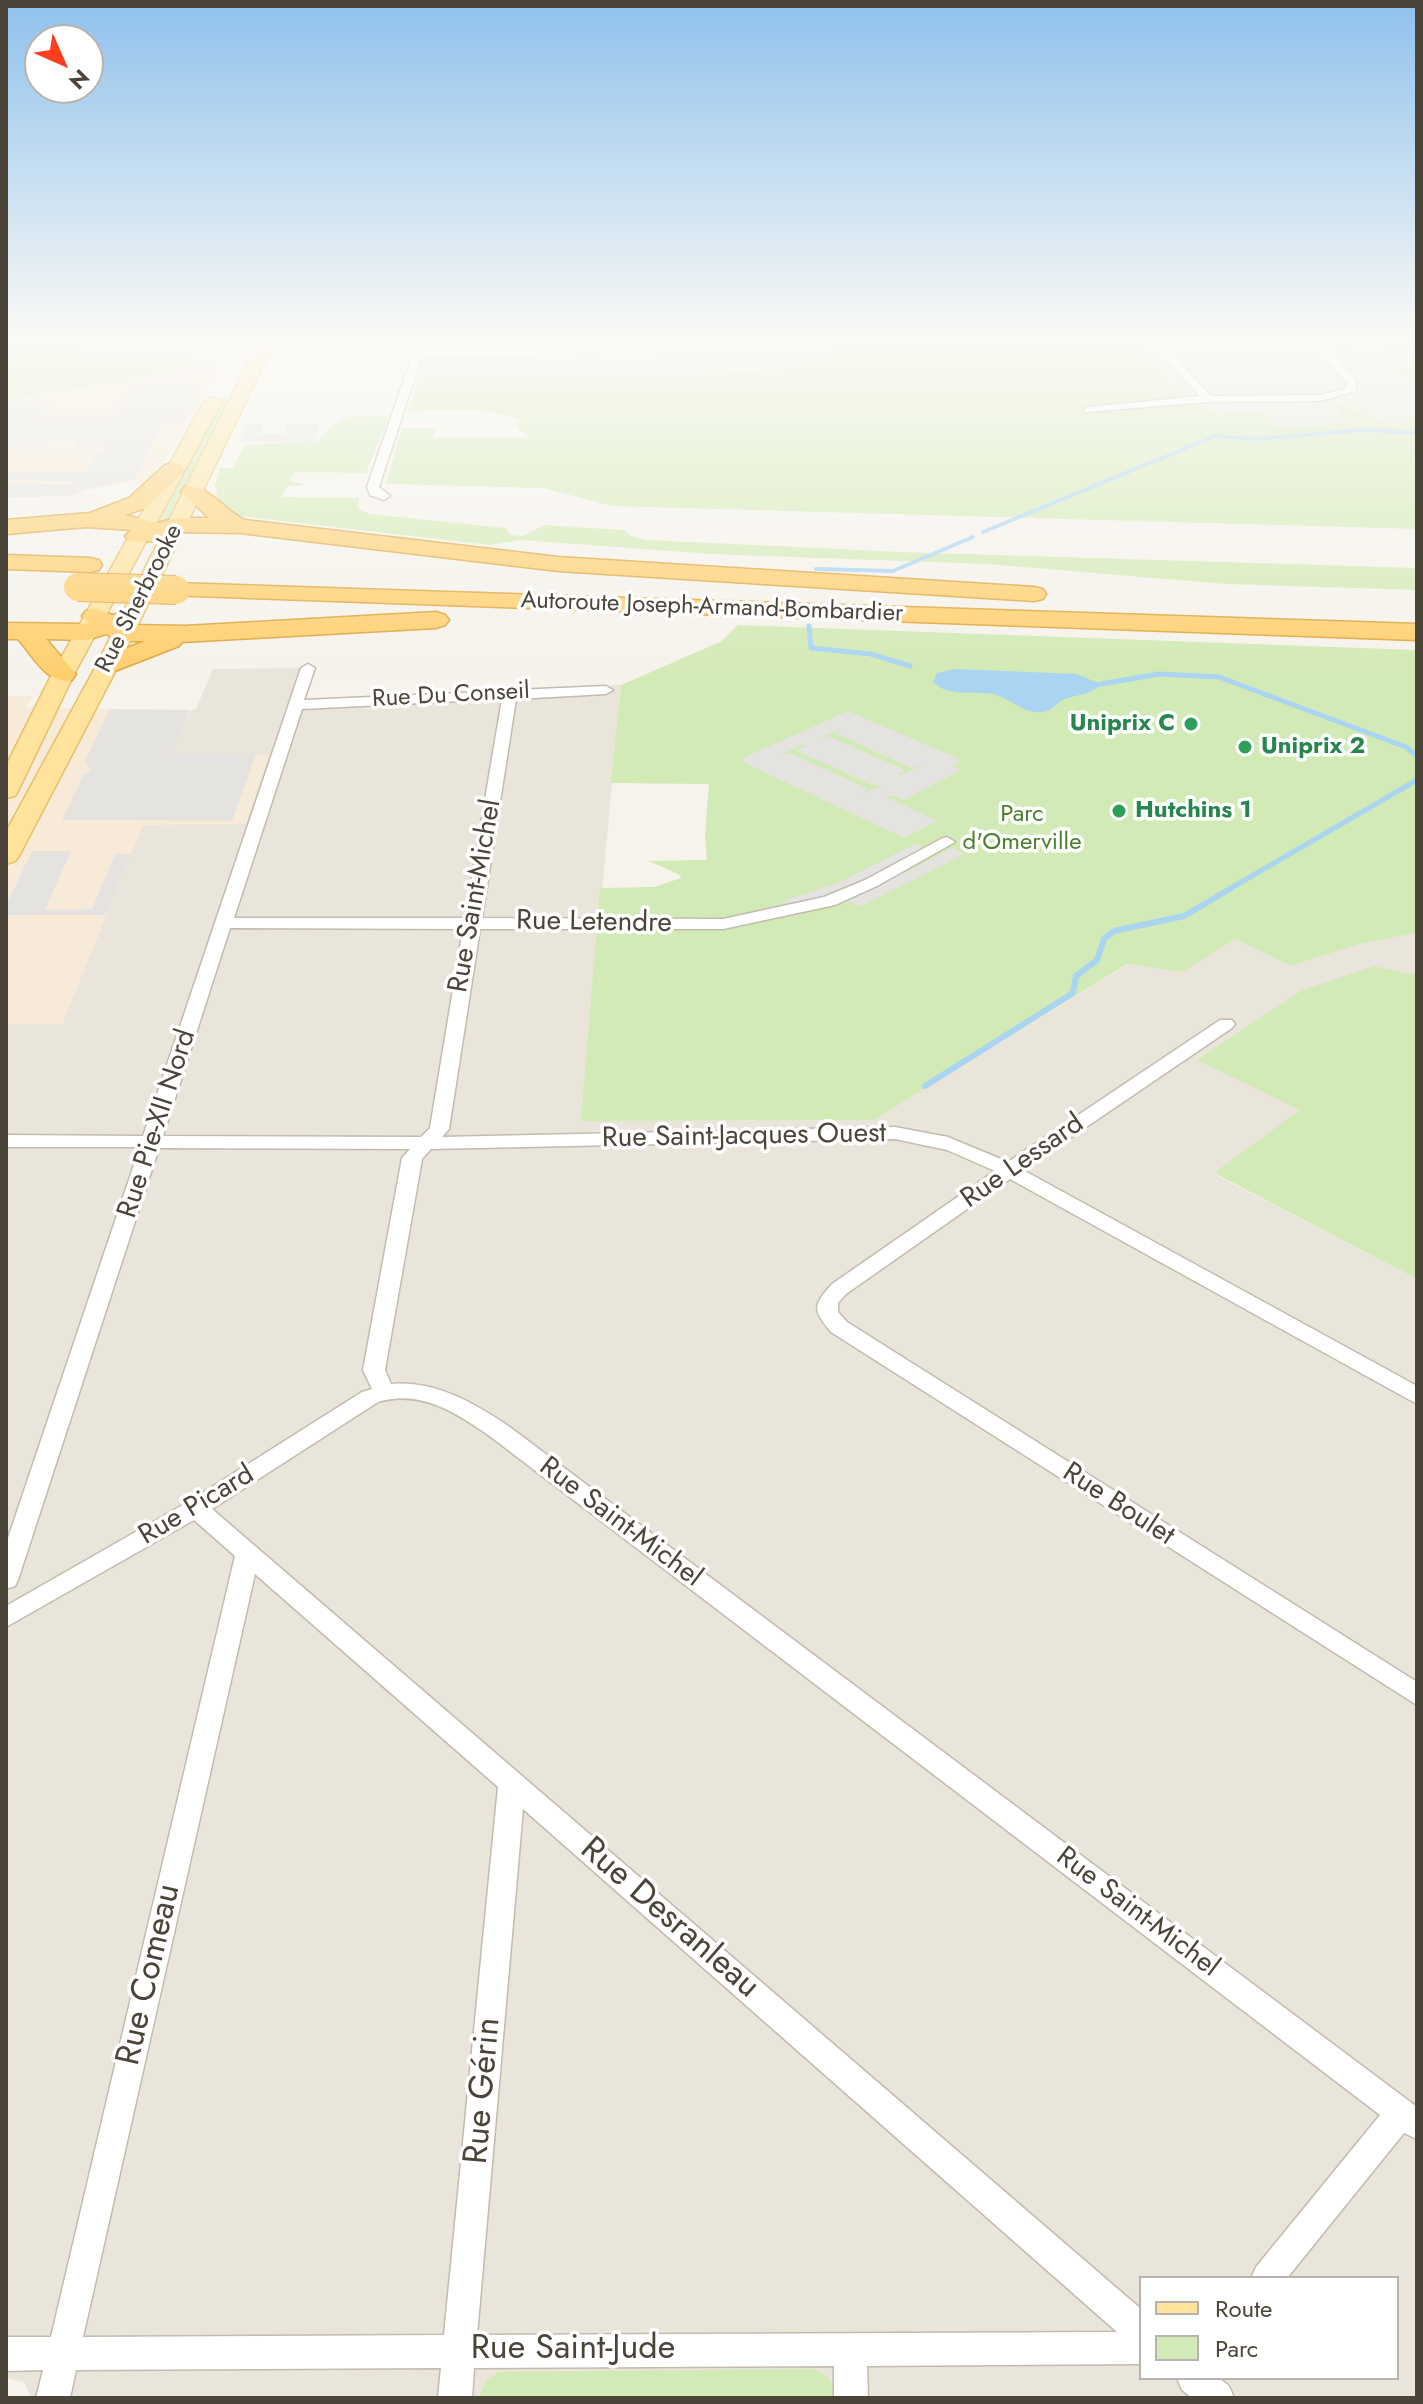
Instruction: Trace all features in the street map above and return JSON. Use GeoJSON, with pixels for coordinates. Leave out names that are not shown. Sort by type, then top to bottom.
{"type":"FeatureCollection","features":[{"type":"Feature","properties":{"kind":"highway"},"geometry":{"type":"LineString","coordinates":[[82,522],[137,503],[173,470]]}},
{"type":"Feature","properties":{"kind":"highway"},"geometry":{"type":"LineString","coordinates":[[192,492],[219,515],[240,526]]}},
{"type":"Feature","properties":{"kind":"highway"},"geometry":{"type":"LineString","coordinates":[[6,527],[82,522],[157,531],[240,526],[571,565],[1121,599]]}},
{"type":"Feature","properties":{"kind":"highway","name":"Autoroute Joseph-Armand-Bombardier"},"geometry":{"type":"LineString","coordinates":[[6,562],[84,576]]}},
{"type":"Feature","properties":{"kind":"highway","name":"Autoroute Joseph-Armand-Bombardier"},"geometry":{"type":"LineString","coordinates":[[6,585],[84,576],[1121,599],[1417,609]]}},
{"type":"Feature","properties":{"kind":"highway","name":"Autoroute Joseph-Armand-Bombardier"},"geometry":{"type":"LineString","coordinates":[[182,579],[815,611],[1417,632]]}},
{"type":"Feature","properties":{"kind":"highway"},"geometry":{"type":"LineString","coordinates":[[16,632],[108,625],[185,634],[539,614],[815,611]]}},
{"type":"Feature","properties":{"kind":"highway"},"geometry":{"type":"LineString","coordinates":[[16,632],[63,674]]}},
{"type":"Feature","properties":{"kind":"highway"},"geometry":{"type":"LineString","coordinates":[[107,666],[185,634]]}},
{"type":"Feature","properties":{"kind":"main road","name":"Rue Sherbrooke"},"geometry":{"type":"LineString","coordinates":[[6,791],[63,674],[108,625],[157,531],[173,470],[184,451]]}},
{"type":"Feature","properties":{"kind":"main road","name":"Rue Sherbrooke"},"geometry":{"type":"LineString","coordinates":[[6,856],[107,666],[108,625],[157,531],[192,492],[212,451]]}},
{"type":"Feature","properties":{"kind":"street"},"geometry":{"type":"LineString","coordinates":[[384,496],[374,492],[373,487],[385,451]]}},
{"type":"Feature","properties":{"kind":"street","name":"Rue Pie-XII Nord"},"geometry":{"type":"LineString","coordinates":[[6,1580],[308,668]]}},
{"type":"Feature","properties":{"kind":"street","name":"Rue Du Conseil"},"geometry":{"type":"LineString","coordinates":[[297,705],[510,692],[606,690]]}},
{"type":"Feature","properties":{"kind":"street","name":"Rue Saint-Michel"},"geometry":{"type":"LineString","coordinates":[[510,692],[439,1129],[412,1158],[375,1377],[384,1390],[407,1389],[432,1395],[455,1404],[492,1426],[1409,2119]]}},
{"type":"Feature","properties":{"kind":"street","name":"Rue Letendre"},"geometry":{"type":"LineString","coordinates":[[224,923],[701,925],[734,922],[829,901],[871,883],[947,842]]}},
{"type":"Feature","properties":{"kind":"street","name":"Rue Lessard"},"geometry":{"type":"LineString","coordinates":[[827,1307],[832,1295],[1009,1170],[1226,1024]]}},
{"type":"Feature","properties":{"kind":"street","name":"Rue Saint-Jacques Ouest"},"geometry":{"type":"LineString","coordinates":[[6,1141],[426,1143],[895,1133],[933,1137],[971,1150],[1009,1170],[1417,1396]]}},
{"type":"Feature","properties":{"kind":"street","name":"Rue Boulet"},"geometry":{"type":"LineString","coordinates":[[827,1307],[829,1318],[839,1327],[1417,1695]]}},
{"type":"Feature","properties":{"kind":"street","name":"Rue Picard"},"geometry":{"type":"LineString","coordinates":[[6,1618],[196,1508],[384,1390]]}},
{"type":"Feature","properties":{"kind":"street","name":"Rue Desranleau"},"geometry":{"type":"LineString","coordinates":[[196,1508],[1139,2329]]}},
{"type":"Feature","properties":{"kind":"street","name":"Rue Comeau"},"geometry":{"type":"LineString","coordinates":[[53,2398],[248,1553]]}},
{"type":"Feature","properties":{"kind":"street","name":"Rue Gérin"},"geometry":{"type":"LineString","coordinates":[[455,2398],[512,1783]]}},
{"type":"Feature","properties":{"kind":"street"},"geometry":{"type":"LineString","coordinates":[[1269,2276],[1409,2119]]}},
{"type":"Feature","properties":{"kind":"street","name":"Rue Saint-Jude"},"geometry":{"type":"LineString","coordinates":[[6,2354],[1139,2348]]}},
{"type":"Feature","properties":{"kind":"street"},"geometry":{"type":"LineString","coordinates":[[850,2350],[851,2398]]}},
{"type":"Feature","properties":{"kind":"street"},"geometry":{"type":"LineString","coordinates":[[1196,2380],[1217,2398]]}},
{"type":"Feature","properties":{"kind":"shaded area"},"geometry":{"type":"Polygon","coordinates":[[[6,451],[171,451],[146,487],[135,484],[136,479],[119,485],[83,490],[76,495],[6,498],[6,451]]]}},
{"type":"Feature","properties":{"kind":"shaded area"},"geometry":{"type":"Polygon","coordinates":[[[149,451],[134,480],[83,490],[76,495],[6,498],[6,483],[68,485],[76,482],[6,479],[6,472],[85,472],[97,453],[149,451]]]}},
{"type":"Feature","properties":{"kind":"shaded area"},"geometry":{"type":"Polygon","coordinates":[[[302,668],[290,701],[621,685],[581,1121],[874,1120],[1128,964],[1183,972],[1235,939],[1291,966],[1363,943],[1417,933],[1417,973],[1375,966],[1301,1110],[1214,1174],[1417,1279],[1417,2398],[835,2398],[486,2380],[479,2398],[31,2398],[24,2382],[6,2378],[6,1024],[62,1024],[171,754],[192,710],[196,709],[213,669],[302,668]]]}},
{"type":"Feature","properties":{"kind":"shaded area"},"geometry":{"type":"Polygon","coordinates":[[[6,696],[32,696],[26,708],[191,710],[172,754],[269,754],[246,824],[143,825],[62,1024],[6,1024],[6,696]]]}},
{"type":"Feature","properties":{"kind":"shaded area"},"geometry":{"type":"Polygon","coordinates":[[[110,709],[191,710],[172,754],[256,754],[232,821],[62,820],[84,774],[92,772],[85,761],[110,709]]]}},
{"type":"Feature","properties":{"kind":"shaded area"},"geometry":{"type":"Polygon","coordinates":[[[848,711],[962,760],[953,766],[962,770],[903,800],[892,795],[887,797],[937,821],[904,838],[739,760],[848,711]],[[842,728],[817,739],[828,736],[905,770],[899,776],[923,765],[912,768],[835,733],[842,728]],[[801,745],[779,756],[790,753],[868,789],[861,795],[886,784],[875,786],[797,751],[806,746],[801,745]]]}},
{"type":"Feature","properties":{"kind":"shaded area"},"geometry":{"type":"Polygon","coordinates":[[[915,844],[926,849],[845,890],[792,907],[785,900],[835,884],[915,844]]]}},
{"type":"Feature","properties":{"kind":"shaded area"},"geometry":{"type":"Polygon","coordinates":[[[953,848],[965,854],[859,907],[849,901],[953,848]]]}},
{"type":"Feature","properties":{"kind":"shaded area"},"geometry":{"type":"Polygon","coordinates":[[[32,851],[71,851],[45,910],[92,909],[115,854],[131,854],[106,915],[6,915],[6,906],[32,851]]]}},
{"type":"Feature","properties":{"kind":"green space"},"geometry":{"type":"Polygon","coordinates":[[[192,451],[206,451],[170,521],[159,522],[192,451]]]}},
{"type":"Feature","properties":{"kind":"green space"},"geometry":{"type":"Polygon","coordinates":[[[241,451],[375,451],[366,473],[294,472],[289,481],[307,485],[288,486],[281,497],[359,498],[358,509],[370,514],[506,528],[510,535],[523,536],[544,525],[624,530],[631,536],[646,540],[902,552],[1417,568],[1417,590],[1225,584],[986,564],[710,554],[521,540],[489,545],[240,516],[218,501],[215,485],[220,468],[233,468],[241,451]]]}},
{"type":"Feature","properties":{"kind":"green space"},"geometry":{"type":"Polygon","coordinates":[[[395,451],[1417,451],[1417,529],[612,506],[543,488],[386,484],[395,451]]]}},
{"type":"Feature","properties":{"kind":"green space","name":"Parc d'Omerville"},"geometry":{"type":"Polygon","coordinates":[[[738,625],[1417,650],[1417,933],[1363,943],[1291,966],[1235,939],[1183,972],[1127,964],[874,1120],[581,1121],[600,888],[654,887],[681,878],[649,861],[707,860],[705,836],[709,784],[611,783],[621,685],[722,641],[738,625]]]}},
{"type":"Feature","properties":{"kind":"green space"},"geometry":{"type":"Polygon","coordinates":[[[1375,966],[1417,973],[1417,1279],[1214,1173],[1300,1110],[1197,1060],[1301,991],[1375,966]]]}},
{"type":"Feature","properties":{"kind":"green space"},"geometry":{"type":"Polygon","coordinates":[[[810,2369],[828,2378],[835,2398],[479,2398],[486,2380],[500,2372],[810,2369]]]}},
{"type":"Feature","properties":{"kind":"water"},"geometry":{"type":"Polygon","coordinates":[[[955,669],[1076,674],[1101,684],[1092,691],[1039,712],[993,694],[954,692],[933,682],[937,673],[955,669]]]}},
{"type":"Feature","properties":{"kind":"waterway"},"geometry":{"type":"LineString","coordinates":[[983,532],[1178,451]]}},
{"type":"Feature","properties":{"kind":"waterway"},"geometry":{"type":"LineString","coordinates":[[816,569],[893,571],[973,537]]}},
{"type":"Feature","properties":{"kind":"waterway"},"geometry":{"type":"LineString","coordinates":[[809,626],[811,648],[871,654],[910,666]]}},
{"type":"Feature","properties":{"kind":"waterway"},"geometry":{"type":"LineString","coordinates":[[1101,684],[1159,674],[1219,677],[1406,747],[1417,756]]}},
{"type":"Feature","properties":{"kind":"waterway"},"geometry":{"type":"LineString","coordinates":[[1226,891],[1417,780]]}},
{"type":"Feature","properties":{"kind":"waterway"},"geometry":{"type":"LineString","coordinates":[[925,1086],[1073,993],[1076,976],[1097,960],[1104,939],[1114,931],[1184,916],[1230,889]]}},
{"type":"Feature","properties":{"kind":"place","name":"Uniprix C"},"geometry":{"type":"Point","coordinates":[1191,724]}},
{"type":"Feature","properties":{"kind":"place","name":"Uniprix 2"},"geometry":{"type":"Point","coordinates":[1245,747]}},
{"type":"Feature","properties":{"kind":"place","name":"Hutchins 1"},"geometry":{"type":"Point","coordinates":[1119,811]}}]}
